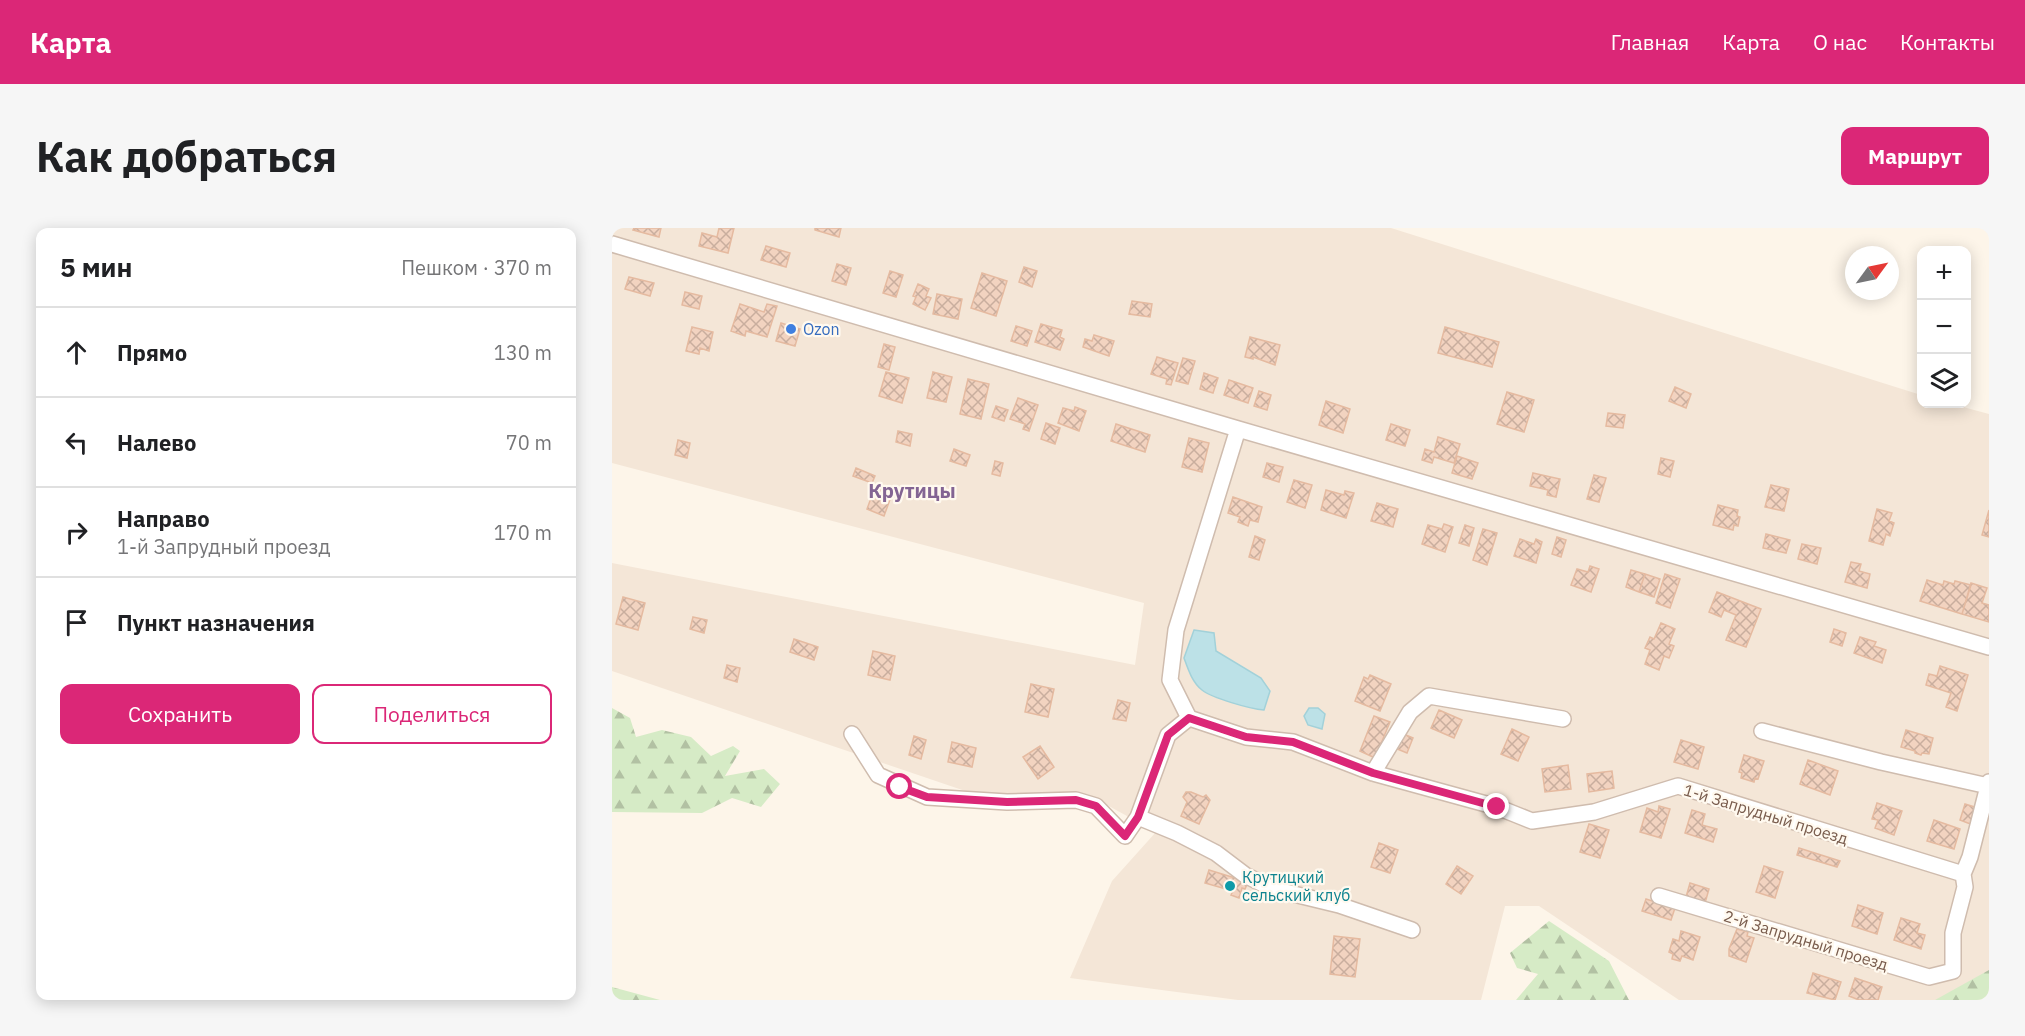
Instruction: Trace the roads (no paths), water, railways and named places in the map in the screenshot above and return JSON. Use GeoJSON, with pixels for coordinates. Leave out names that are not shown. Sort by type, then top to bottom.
{"type":"FeatureCollection","features":[{"type":"Feature","properties":{"kind":"street"},"geometry":{"type":"LineString","coordinates":[[612,244],[1989,647]]}},
{"type":"Feature","properties":{"kind":"street"},"geometry":{"type":"LineString","coordinates":[[852,734],[878,775],[927,797],[1007,802],[1076,800],[1096,806],[1125,836],[1138,817],[1168,735],[1189,718],[1170,680],[1176,630],[1238,429]]}},
{"type":"Feature","properties":{"kind":"street"},"geometry":{"type":"LineString","coordinates":[[1373,773],[1410,712],[1429,696],[1563,719]]}},
{"type":"Feature","properties":{"kind":"street","name":"1-й Запрудный проезд"},"geometry":{"type":"LineString","coordinates":[[1189,718],[1246,737],[1293,742],[1373,773],[1497,807],[1532,821],[1594,812],[1678,786],[1963,874]]}},
{"type":"Feature","properties":{"kind":"street"},"geometry":{"type":"LineString","coordinates":[[1762,731],[1988,784],[1970,857],[1963,874]]}},
{"type":"Feature","properties":{"kind":"street"},"geometry":{"type":"LineString","coordinates":[[1138,817],[1177,833],[1216,853],[1245,874],[1273,889],[1339,905],[1412,930]]}},
{"type":"Feature","properties":{"kind":"street","name":"2-й Запрудный проезд"},"geometry":{"type":"LineString","coordinates":[[1659,896],[1929,977],[1953,971],[1953,933],[1965,887],[1963,874]]}},
{"type":"Feature","properties":{"kind":"water"},"geometry":{"type":"Polygon","coordinates":[[[1194,630],[1214,633],[1216,651],[1261,678],[1270,691],[1264,710],[1222,700],[1199,687],[1184,658],[1194,630]]]}},
{"type":"Feature","properties":{"kind":"water"},"geometry":{"type":"Polygon","coordinates":[[[1309,708],[1318,708],[1325,714],[1322,729],[1308,725],[1304,716],[1309,708]]]}},
{"type":"Feature","properties":{"kind":"place","name":"Ozon"},"geometry":{"type":"Point","coordinates":[791,329]}},
{"type":"Feature","properties":{"kind":"place","name":"Крутицкий сельский клуб"},"geometry":{"type":"Point","coordinates":[1230,886]}},
{"type":"Feature","properties":{"kind":"district","name":"Крутицы"},"geometry":{"type":"Point","coordinates":[912,491]}}]}
